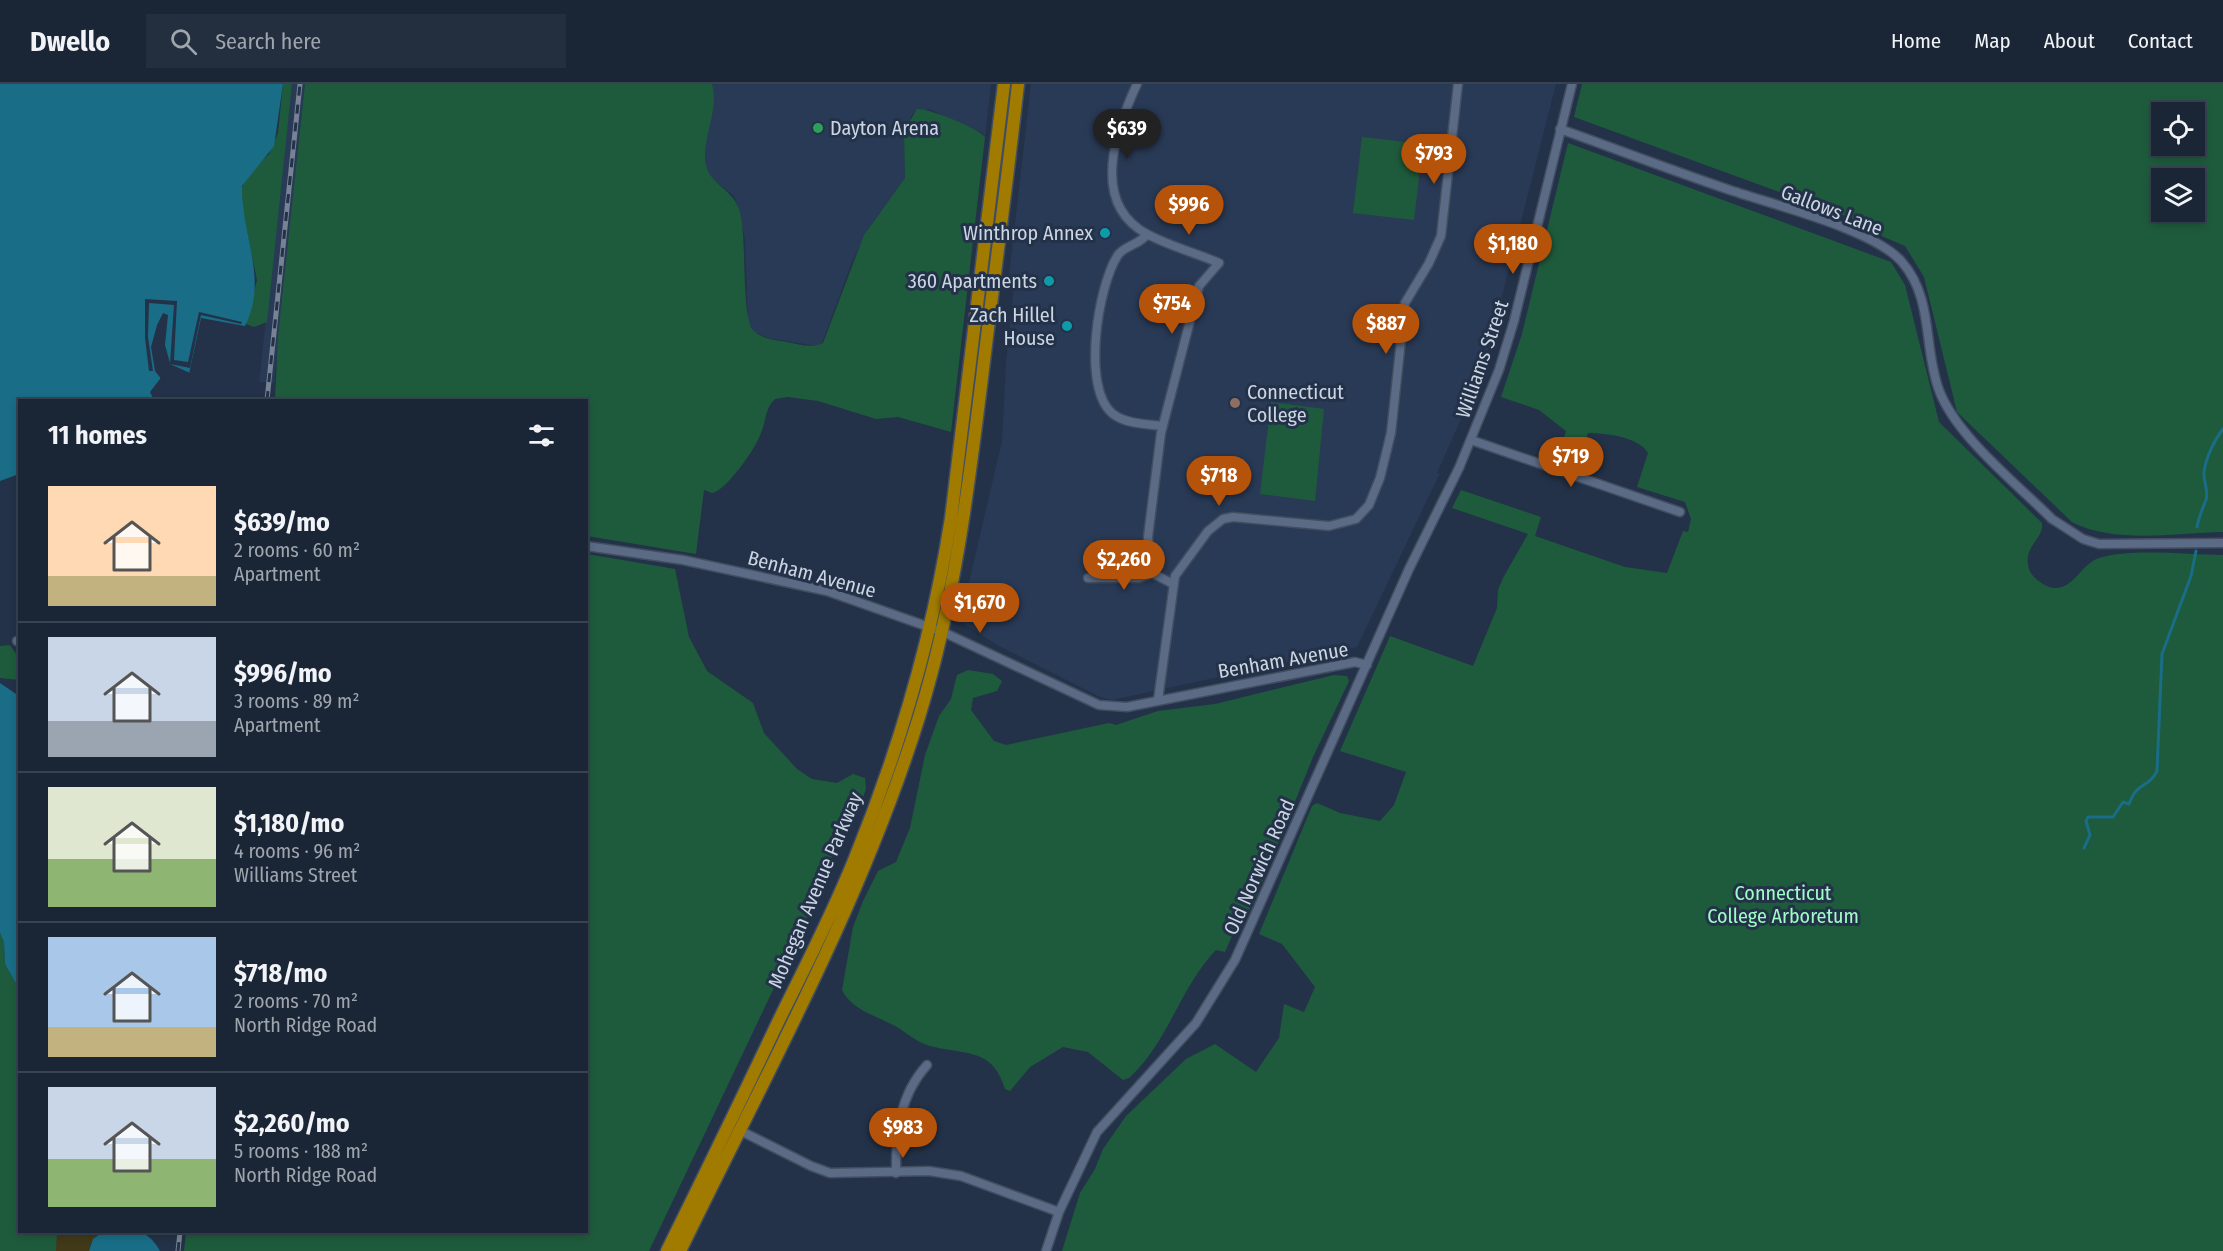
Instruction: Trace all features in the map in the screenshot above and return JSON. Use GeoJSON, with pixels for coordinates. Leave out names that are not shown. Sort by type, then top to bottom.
{"type":"FeatureCollection","features":[{"type":"Feature","properties":{"kind":"highway","name":"Mohegan Avenue Parkway"},"geometry":{"type":"LineString","coordinates":[[667,1251],[826,924],[855,857],[894,750],[946,554],[960,456],[1004,84]]}},
{"type":"Feature","properties":{"kind":"highway","name":"Mohegan Avenue Parkway"},"geometry":{"type":"LineString","coordinates":[[680,1251],[846,911],[900,778],[943,632],[967,508],[1018,84]]}},
{"type":"Feature","properties":{"kind":"street"},"geometry":{"type":"LineString","coordinates":[[1137,84],[1117,131],[1112,187],[1119,206],[1136,226],[1147,234],[1219,263],[1199,286],[1162,426],[1149,520],[1148,550],[1153,573]]}},
{"type":"Feature","properties":{"kind":"street"},"geometry":{"type":"LineString","coordinates":[[1158,700],[1173,584],[1177,573],[1199,541],[1213,526],[1225,519],[1244,517],[1319,527],[1347,523],[1360,517],[1366,511],[1376,489],[1391,433],[1404,307],[1429,263],[1441,236],[1458,84]]}},
{"type":"Feature","properties":{"kind":"street","name":"Williams Street"},"geometry":{"type":"LineString","coordinates":[[1459,468],[1499,370],[1514,321],[1572,84]]}},
{"type":"Feature","properties":{"kind":"street","name":"Gallows Lane"},"geometry":{"type":"LineString","coordinates":[[1560,129],[1826,223],[1885,247],[1901,260],[1916,281],[1924,303],[1938,388],[1958,424],[2052,519],[2070,531],[2099,544],[2223,543]]}},
{"type":"Feature","properties":{"kind":"street"},"geometry":{"type":"LineString","coordinates":[[1147,234],[1141,241],[1119,254],[1105,284],[1095,365],[1099,388],[1112,412],[1126,420],[1162,426]]}},
{"type":"Feature","properties":{"kind":"street"},"geometry":{"type":"LineString","coordinates":[[1471,440],[1680,512]]}},
{"type":"Feature","properties":{"kind":"street","name":"Old Norwich Road"},"geometry":{"type":"LineString","coordinates":[[1046,1251],[1059,1212],[1097,1132],[1196,1023],[1222,984],[1409,568],[1459,468]]}},
{"type":"Feature","properties":{"kind":"street","name":"Benham Avenue"},"geometry":{"type":"LineString","coordinates":[[588,546],[683,560],[827,591],[943,632],[1099,705],[1127,708],[1355,662],[1367,665]]}},
{"type":"Feature","properties":{"kind":"street"},"geometry":{"type":"LineString","coordinates":[[1088,578],[1139,578],[1153,573],[1173,584]]}},
{"type":"Feature","properties":{"kind":"street"},"geometry":{"type":"LineString","coordinates":[[896,1173],[896,1132],[916,1076],[927,1065]]}},
{"type":"Feature","properties":{"kind":"street"},"geometry":{"type":"LineString","coordinates":[[739,1130],[830,1173],[929,1171],[961,1176],[1059,1212]]}},
{"type":"Feature","properties":{"kind":"shaded area"},"geometry":{"type":"Polygon","coordinates":[[[0,84],[283,84],[274,146],[242,186],[255,291],[252,309],[245,326],[201,318],[189,374],[170,368],[162,342],[157,340],[155,345],[163,375],[150,392],[153,398],[150,399],[18,399],[18,474],[0,481],[0,84]]]}},
{"type":"Feature","properties":{"kind":"shaded area"},"geometry":{"type":"Polygon","coordinates":[[[292,84],[305,84],[274,383],[259,382],[292,84]]]}},
{"type":"Feature","properties":{"kind":"shaded area"},"geometry":{"type":"Polygon","coordinates":[[[712,84],[991,84],[985,137],[983,133],[929,109],[913,114],[904,131],[905,178],[868,229],[852,262],[822,343],[817,346],[768,338],[754,332],[748,321],[745,240],[740,212],[734,196],[713,179],[706,168],[705,148],[714,97],[712,84]]]}},
{"type":"Feature","properties":{"kind":"shaded area","name":"Connecticut College"},"geometry":{"type":"Polygon","coordinates":[[[1031,84],[1556,84],[1484,367],[1437,473],[1440,473],[1357,647],[1112,700],[1100,697],[997,645],[960,621],[1002,441],[1006,362],[1014,286],[1008,285],[1031,84]]]}},
{"type":"Feature","properties":{"kind":"shaded area"},"geometry":{"type":"Polygon","coordinates":[[[0,683],[18,695],[18,987],[5,964],[4,942],[0,933],[0,683]]]}},
{"type":"Feature","properties":{"kind":"shaded area"},"geometry":{"type":"Polygon","coordinates":[[[102,1233],[143,1233],[155,1243],[160,1251],[89,1251],[93,1239],[102,1233]]]}},
{"type":"Feature","properties":{"kind":"green space"},"geometry":{"type":"Polygon","coordinates":[[[283,84],[292,84],[267,322],[254,327],[246,324],[257,280],[242,207],[242,187],[250,172],[269,154],[278,133],[283,84]]]}},
{"type":"Feature","properties":{"kind":"green space"},"geometry":{"type":"Polygon","coordinates":[[[305,84],[712,84],[714,104],[706,145],[706,165],[712,178],[733,198],[740,212],[749,322],[756,333],[764,337],[810,346],[823,343],[864,235],[905,178],[904,131],[917,109],[942,115],[964,124],[985,137],[951,432],[898,417],[876,419],[818,401],[787,397],[775,399],[767,411],[758,440],[740,468],[718,490],[712,493],[704,490],[696,554],[588,536],[588,399],[275,399],[278,336],[305,84]]]}},
{"type":"Feature","properties":{"kind":"green space"},"geometry":{"type":"Polygon","coordinates":[[[1582,84],[2223,84],[2223,532],[2126,535],[2088,529],[2072,522],[1957,412],[1924,277],[1905,246],[1872,232],[1878,228],[1574,117],[1582,84]]]}},
{"type":"Feature","properties":{"kind":"green space"},"geometry":{"type":"Polygon","coordinates":[[[1362,137],[1423,144],[1414,220],[1353,213],[1362,137]]]}},
{"type":"Feature","properties":{"kind":"green space","name":"Connecticut College Arboretum"},"geometry":{"type":"Polygon","coordinates":[[[1568,143],[1891,262],[1905,285],[1939,422],[2042,523],[2040,534],[2028,554],[2028,561],[2029,569],[2043,584],[2054,588],[2067,585],[2093,561],[2113,555],[2144,553],[2223,555],[2223,1251],[1062,1251],[1080,1193],[1095,1169],[1103,1149],[1126,1116],[1186,1059],[1215,1044],[1256,1072],[1279,1038],[1284,1004],[1304,1012],[1315,987],[1282,944],[1259,934],[1312,806],[1317,803],[1340,813],[1380,821],[1394,805],[1406,772],[1340,751],[1390,636],[1473,666],[1497,608],[1498,590],[1503,578],[1528,534],[1452,508],[1461,490],[1541,517],[1535,536],[1625,567],[1667,573],[1683,531],[1688,532],[1691,519],[1685,502],[1637,487],[1648,453],[1644,448],[1621,437],[1588,433],[1576,466],[1557,460],[1566,431],[1539,410],[1501,397],[1522,334],[1568,143]]]}},
{"type":"Feature","properties":{"kind":"green space"},"geometry":{"type":"Polygon","coordinates":[[[1271,402],[1324,409],[1315,501],[1260,494],[1271,402]]]}},
{"type":"Feature","properties":{"kind":"green space"},"geometry":{"type":"Polygon","coordinates":[[[588,554],[675,569],[689,637],[707,671],[753,703],[764,733],[797,769],[812,779],[837,783],[853,774],[865,778],[866,789],[860,806],[841,835],[810,912],[649,1251],[184,1251],[186,1233],[588,1233],[588,554]]]}},
{"type":"Feature","properties":{"kind":"green space"},"geometry":{"type":"Polygon","coordinates":[[[10,645],[18,657],[18,680],[0,678],[0,646],[10,645]]]}},
{"type":"Feature","properties":{"kind":"green space"},"geometry":{"type":"Polygon","coordinates":[[[968,670],[993,674],[1002,681],[997,691],[973,698],[971,710],[994,741],[1006,745],[1109,723],[1116,725],[1158,711],[1215,704],[1334,675],[1347,676],[1349,681],[1313,757],[1254,903],[1236,927],[1225,952],[1216,950],[1204,965],[1154,1048],[1129,1078],[1123,1080],[1088,1052],[1063,1047],[1030,1067],[1010,1091],[1005,1089],[992,1065],[984,1059],[922,1043],[896,1026],[857,1007],[842,990],[853,927],[863,901],[878,871],[896,862],[910,828],[925,755],[939,716],[951,699],[957,675],[968,670]]]}},
{"type":"Feature","properties":{"kind":"green space"},"geometry":{"type":"Polygon","coordinates":[[[0,933],[4,942],[5,964],[18,987],[18,1233],[102,1233],[90,1244],[89,1251],[0,1251],[0,933]]]}},
{"type":"Feature","properties":{"kind":"sand"},"geometry":{"type":"Polygon","coordinates":[[[57,1233],[102,1233],[90,1244],[89,1251],[56,1251],[57,1233]]]}},
{"type":"Feature","properties":{"kind":"pier"},"geometry":{"type":"Polygon","coordinates":[[[145,299],[177,301],[174,360],[188,362],[199,312],[242,322],[241,324],[201,315],[190,368],[170,364],[190,373],[188,377],[167,370],[158,343],[160,363],[166,374],[162,380],[155,371],[151,347],[163,313],[168,315],[165,345],[170,363],[174,305],[149,303],[148,337],[153,371],[149,371],[145,338],[145,299]]]}},
{"type":"Feature","properties":{"kind":"waterway"},"geometry":{"type":"LineString","coordinates":[[2197,527],[2207,496],[2205,467],[2223,429]]}},
{"type":"Feature","properties":{"kind":"waterway"},"geometry":{"type":"LineString","coordinates":[[2084,848],[2090,835],[2086,821],[2088,817],[2113,817],[2123,802],[2129,804],[2135,792],[2150,781],[2157,771],[2162,654],[2191,576],[2196,551]]}},
{"type":"Feature","properties":{"kind":"railway"},"geometry":{"type":"LineString","coordinates":[[267,399],[300,84]]}},
{"type":"Feature","properties":{"kind":"railway"},"geometry":{"type":"LineString","coordinates":[[178,1251],[180,1233]]}},
{"type":"Feature","properties":{"kind":"place","name":"Dayton Arena"},"geometry":{"type":"Point","coordinates":[818,128]}},
{"type":"Feature","properties":{"kind":"place","name":"Winthrop Annex"},"geometry":{"type":"Point","coordinates":[1105,233]}},
{"type":"Feature","properties":{"kind":"place","name":"360 Apartments"},"geometry":{"type":"Point","coordinates":[1049,281]}},
{"type":"Feature","properties":{"kind":"place","name":"Zach Hillel House"},"geometry":{"type":"Point","coordinates":[1067,326]}},
{"type":"Feature","properties":{"kind":"place","name":"Connecticut College"},"geometry":{"type":"Point","coordinates":[1235,403]}}]}
